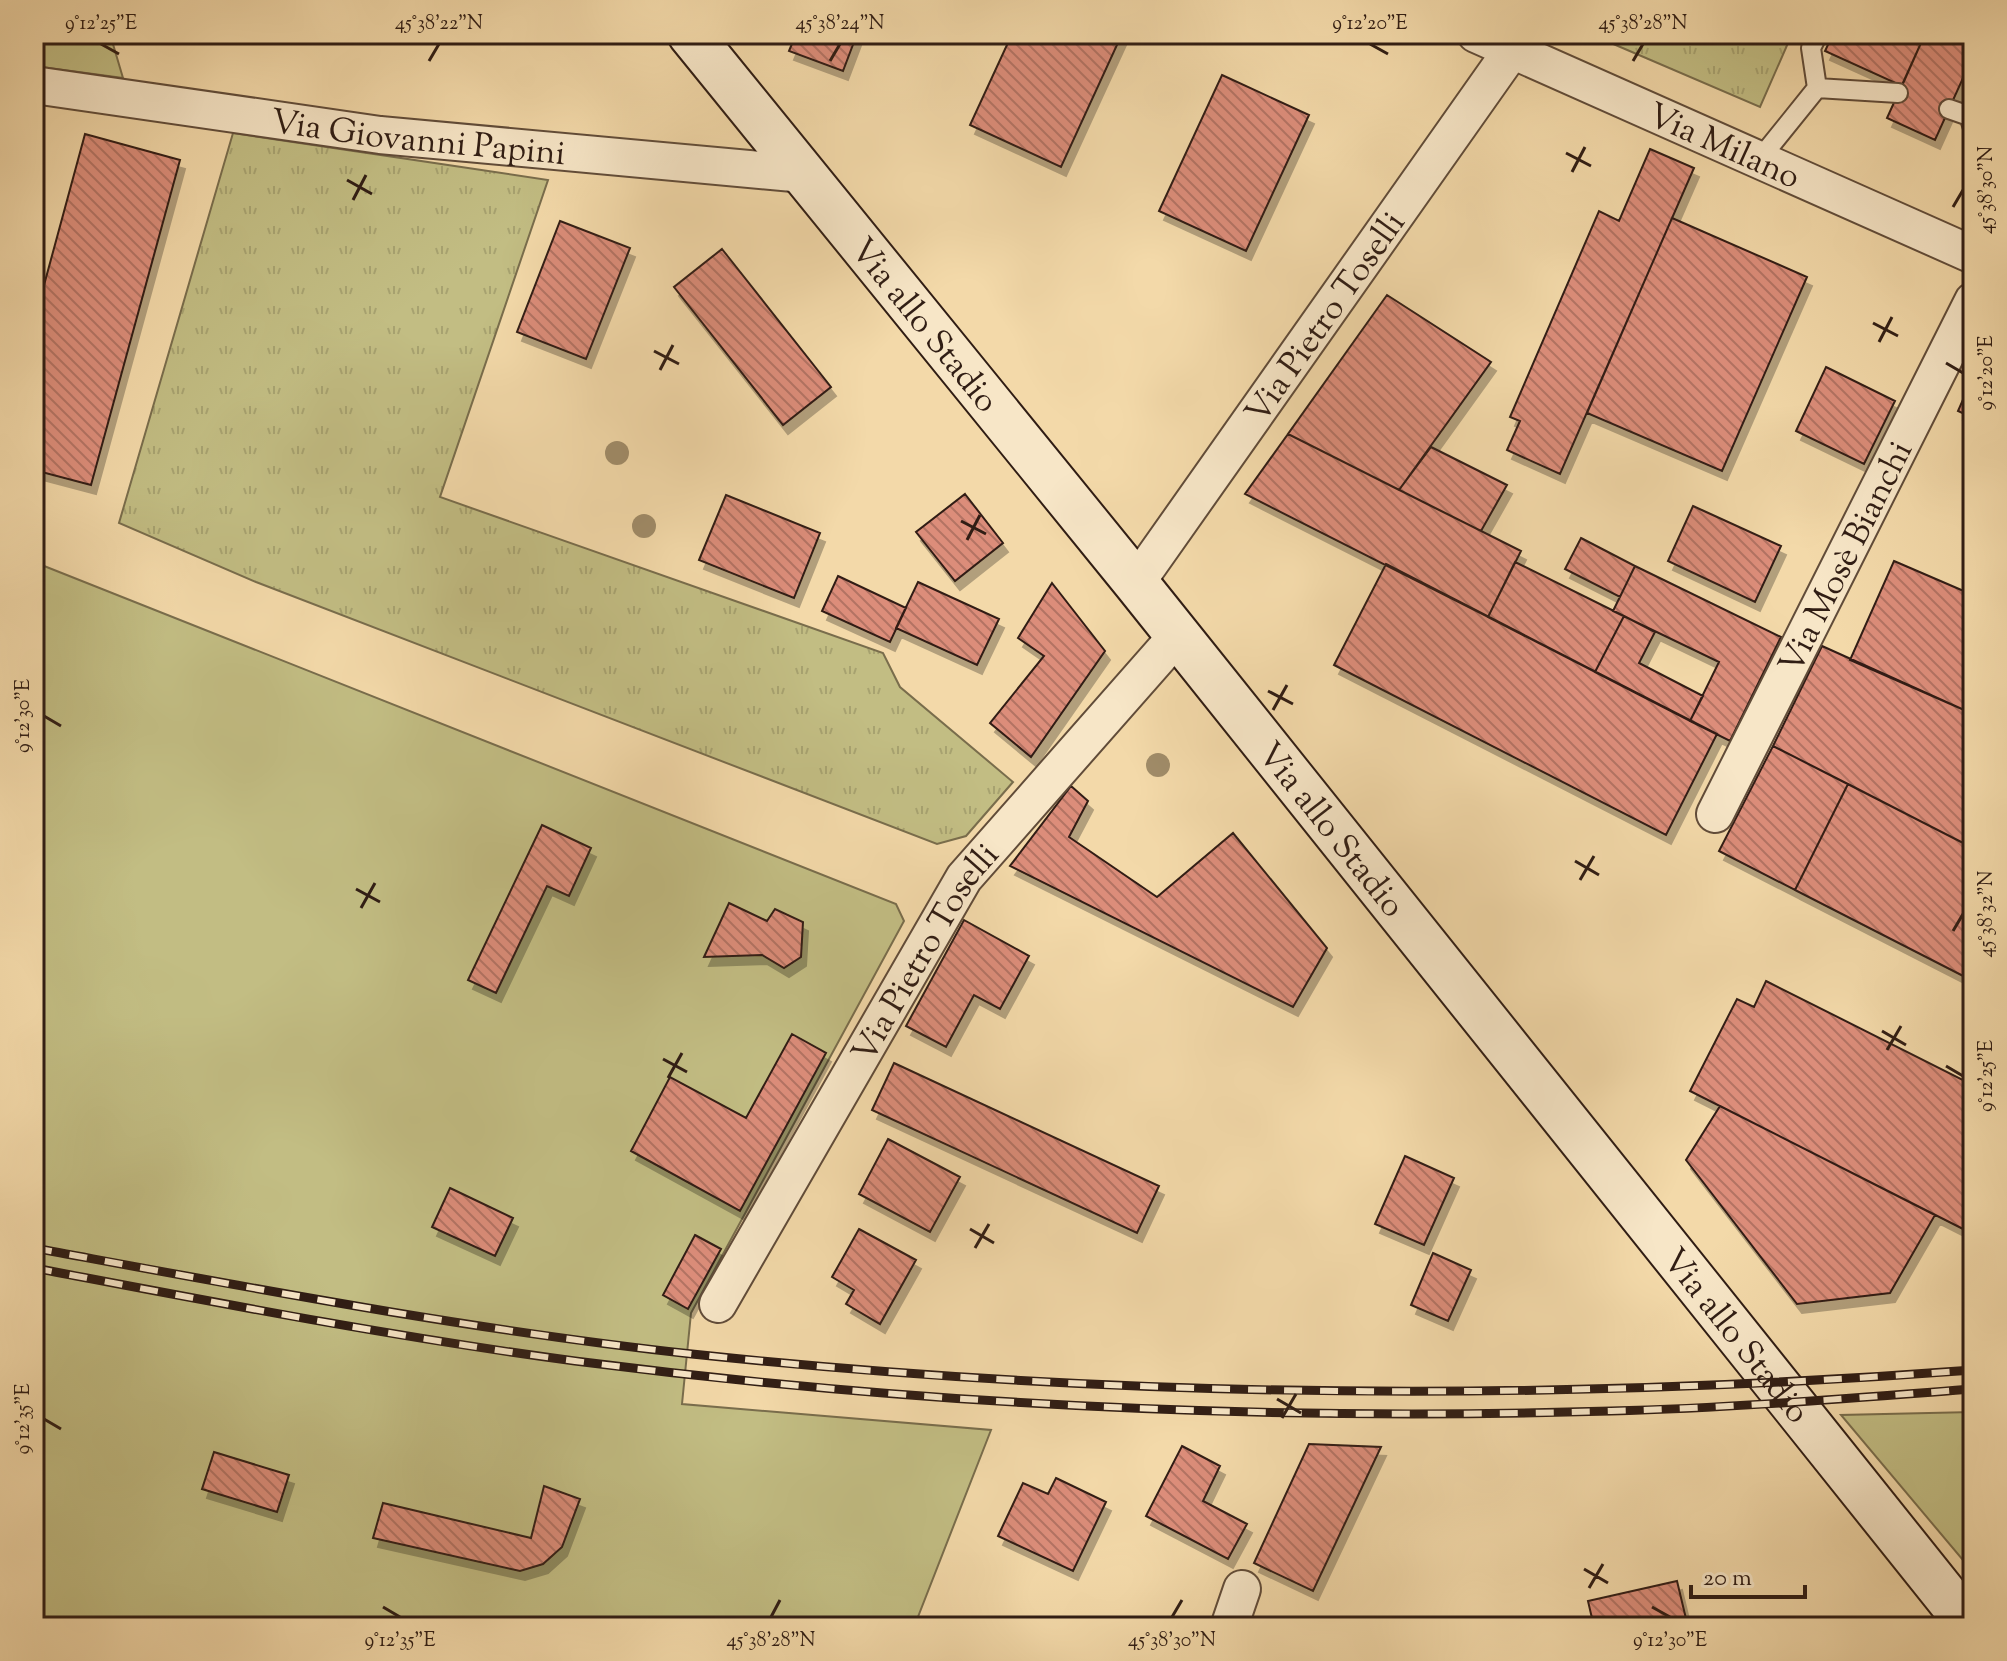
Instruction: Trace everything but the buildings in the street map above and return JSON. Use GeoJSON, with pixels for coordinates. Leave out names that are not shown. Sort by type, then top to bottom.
{"type":"FeatureCollection","features":[{"type":"Feature","properties":{"kind":"main road","name":"Via allo Stadio"},"geometry":{"type":"LineString","coordinates":[[690,34],[1136,583],[1971,1627]]}},
{"type":"Feature","properties":{"kind":"street","name":"Via Milano"},"geometry":{"type":"LineString","coordinates":[[1476,34],[1515,42],[1759,160],[1973,255]]}},
{"type":"Feature","properties":{"kind":"street","name":"Via Pietro Toselli"},"geometry":{"type":"LineString","coordinates":[[1136,583],[1515,42]]}},
{"type":"Feature","properties":{"kind":"street","name":"Via Giovanni Papini"},"geometry":{"type":"LineString","coordinates":[[34,85],[380,135],[804,174]]}},
{"type":"Feature","properties":{"kind":"street","name":"Via Mosè Bianchi"},"geometry":{"type":"LineString","coordinates":[[1715,814],[1973,301]]}},
{"type":"Feature","properties":{"kind":"street","name":"Via Pietro Toselli"},"geometry":{"type":"LineString","coordinates":[[718,1304],[964,878],[1177,636]]}},
{"type":"Feature","properties":{"kind":"street"},"geometry":{"type":"LineString","coordinates":[[1229,1627],[1242,1589]]}},
{"type":"Feature","properties":{"kind":"lane"},"geometry":{"type":"LineString","coordinates":[[1759,160],[1817,88],[1811,48],[1818,34]]}},
{"type":"Feature","properties":{"kind":"lane"},"geometry":{"type":"LineString","coordinates":[[1817,88],[1898,93]]}},
{"type":"Feature","properties":{"kind":"lane"},"geometry":{"type":"LineString","coordinates":[[1949,109],[1969,116],[1973,128]]}},
{"type":"Feature","properties":{"kind":"green space"},"geometry":{"type":"Polygon","coordinates":[[[34,34],[110,34],[123,78],[34,66],[34,34]]]}},
{"type":"Feature","properties":{"kind":"green space"},"geometry":{"type":"Polygon","coordinates":[[[1590,34],[1792,34],[1760,107],[1590,34]]]}},
{"type":"Feature","properties":{"kind":"green space"},"geometry":{"type":"Polygon","coordinates":[[[233,133],[548,180],[440,497],[883,653],[900,687],[1013,782],[966,836],[937,844],[256,582],[119,523],[233,133]]]}},
{"type":"Feature","properties":{"kind":"green space"},"geometry":{"type":"Polygon","coordinates":[[[34,562],[896,904],[904,921],[691,1313],[682,1404],[991,1430],[914,1627],[34,1627],[34,562]]]}},
{"type":"Feature","properties":{"kind":"green space"},"geometry":{"type":"Polygon","coordinates":[[[1973,1412],[1973,1572],[1841,1415],[1973,1412]]]}},
{"type":"Feature","properties":{"kind":"railway"},"geometry":{"type":"LineString","coordinates":[[34,1248],[362,1307],[527,1333],[692,1354],[1012,1380],[1332,1391],[1492,1391],[1813,1380],[1973,1370]]}},
{"type":"Feature","properties":{"kind":"railway"},"geometry":{"type":"LineString","coordinates":[[34,1268],[507,1352],[704,1376],[962,1399],[1222,1411],[1481,1414],[1702,1408],[1973,1389]]}}]}
